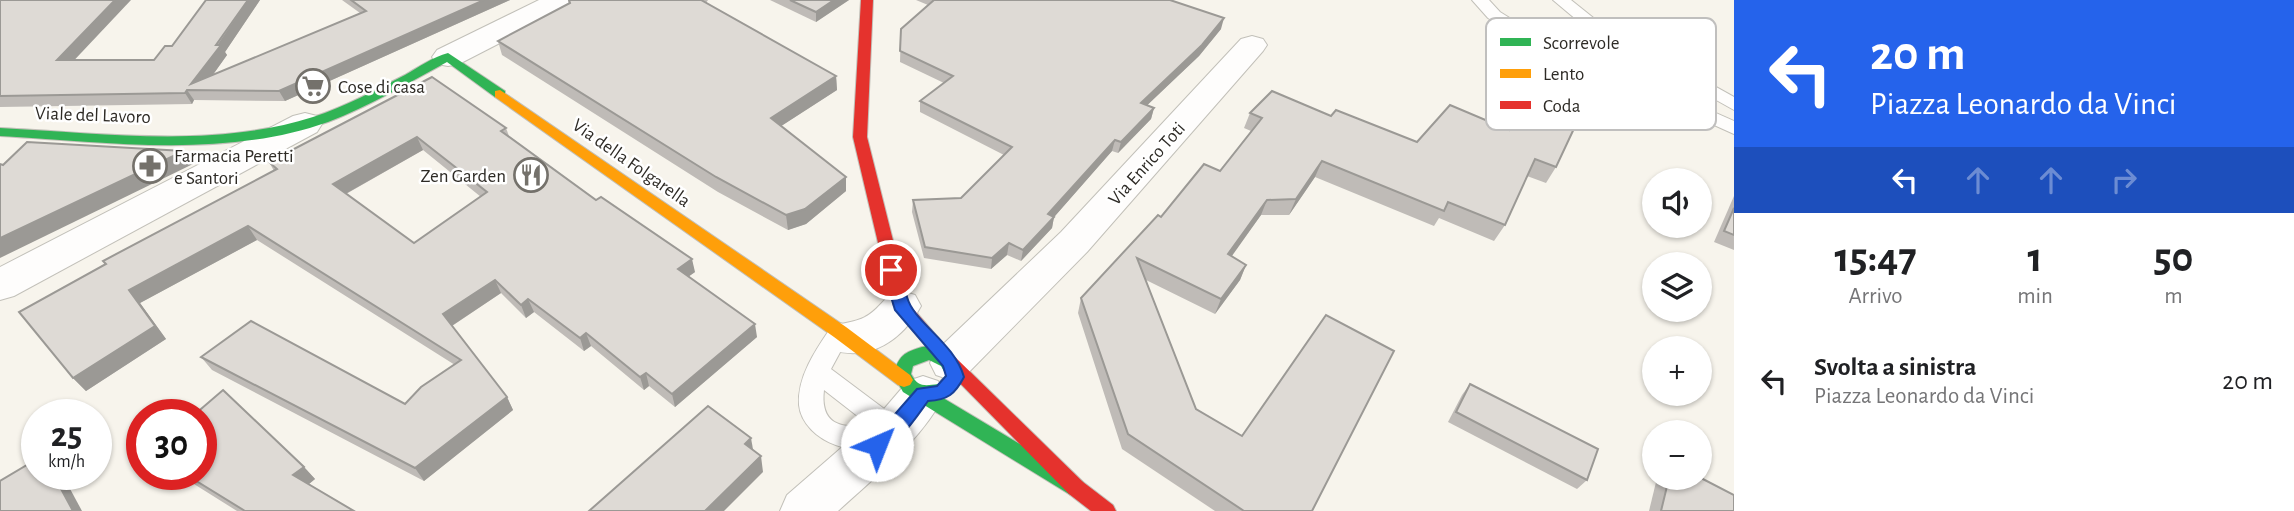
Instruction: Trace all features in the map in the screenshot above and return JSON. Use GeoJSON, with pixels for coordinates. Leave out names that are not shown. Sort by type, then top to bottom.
{"type":"FeatureCollection","features":[{"type":"Feature","properties":{"kind":"street"},"geometry":{"type":"LineString","coordinates":[[448,57],[562,0]]}},
{"type":"Feature","properties":{"kind":"street"},"geometry":{"type":"LineString","coordinates":[[867,0],[860,137],[901,306],[931,374],[1106,511]]}},
{"type":"Feature","properties":{"kind":"street","name":"Via Enrico Toti"},"geometry":{"type":"LineString","coordinates":[[815,501],[894,430],[931,374],[1038,279],[1252,45]]}},
{"type":"Feature","properties":{"kind":"street","name":"Viale del Lavoro"},"geometry":{"type":"LineString","coordinates":[[0,132],[185,137],[258,134],[305,124],[336,113],[448,57]]}},
{"type":"Feature","properties":{"kind":"street","name":"Via della Folgarella"},"geometry":{"type":"LineString","coordinates":[[448,57],[844,335],[931,374]]}},
{"type":"Feature","properties":{"kind":"street"},"geometry":{"type":"LineString","coordinates":[[0,285],[189,188],[305,124]]}},
{"type":"Feature","properties":{"kind":"street"},"geometry":{"type":"LineString","coordinates":[[185,137],[197,151],[198,170],[189,188]]}},
{"type":"Feature","properties":{"kind":"street"},"geometry":{"type":"LineString","coordinates":[[844,335],[869,335],[885,328],[901,306]]}},
{"type":"Feature","properties":{"kind":"street"},"geometry":{"type":"LineString","coordinates":[[931,374],[1076,488]]}},
{"type":"Feature","properties":{"kind":"lane"},"geometry":{"type":"LineString","coordinates":[[1480,0],[1499,18]]}},
{"type":"Feature","properties":{"kind":"lane"},"geometry":{"type":"LineString","coordinates":[[1561,0],[1584,18]]}},
{"type":"Feature","properties":{"kind":"lane"},"geometry":{"type":"LineString","coordinates":[[1716,94],[1734,104]]}},
{"type":"Feature","properties":{"kind":"lane"},"geometry":{"type":"LineString","coordinates":[[1716,120],[1734,128]]}},
{"type":"Feature","properties":{"kind":"lane"},"geometry":{"type":"LineString","coordinates":[[844,335],[818,372],[813,384],[811,409],[823,428],[849,438],[894,430]]}},
{"type":"Feature","properties":{"kind":"lane"},"geometry":{"type":"LineString","coordinates":[[818,372],[894,430]]}},
{"type":"Feature","properties":{"kind":"building"},"geometry":{"type":"Polygon","coordinates":[[[0,0],[115,0],[57,60],[154,60],[165,46],[172,46],[206,0],[248,0],[216,45],[221,45],[191,84],[366,11],[351,0],[484,0],[279,91],[187,90],[185,93],[0,96],[0,0]]]}},
{"type":"Feature","properties":{"kind":"building"},"geometry":{"type":"Polygon","coordinates":[[[569,0],[701,0],[836,76],[771,118],[846,177],[805,209],[786,215],[716,177],[498,41],[570,3],[569,0]]]}},
{"type":"Feature","properties":{"kind":"building"},"geometry":{"type":"Polygon","coordinates":[[[790,0],[834,0],[816,12],[790,0]]]}},
{"type":"Feature","properties":{"kind":"building"},"geometry":{"type":"Polygon","coordinates":[[[934,0],[1170,0],[1224,18],[1202,45],[1141,103],[1154,108],[1121,142],[1115,140],[1048,214],[1054,217],[1023,250],[1009,243],[992,258],[925,247],[913,200],[961,198],[1012,147],[920,101],[953,76],[900,51],[901,29],[934,0]]]}},
{"type":"Feature","properties":{"kind":"building"},"geometry":{"type":"Polygon","coordinates":[[[432,77],[506,128],[501,131],[596,200],[601,197],[692,259],[678,269],[755,324],[672,394],[646,373],[640,377],[586,333],[580,338],[528,299],[521,305],[495,280],[443,314],[507,397],[415,468],[201,357],[251,321],[405,404],[421,387],[461,360],[248,226],[129,290],[155,326],[73,378],[19,312],[106,264],[103,261],[277,169],[269,162],[432,77]],[[417,137],[333,184],[414,243],[487,192],[417,137]]]}},
{"type":"Feature","properties":{"kind":"building"},"geometry":{"type":"Polygon","coordinates":[[[1272,91],[1331,116],[1336,110],[1417,142],[1450,105],[1486,120],[1486,130],[1573,130],[1556,167],[1535,159],[1505,225],[1448,202],[1444,211],[1322,161],[1296,199],[1267,200],[1228,254],[1246,265],[1221,299],[1137,258],[1196,409],[1242,436],[1326,315],[1394,351],[1312,511],[1244,511],[1128,434],[1081,298],[1158,215],[1161,217],[1204,164],[1220,171],[1262,118],[1250,113],[1272,91]]]}},
{"type":"Feature","properties":{"kind":"building"},"geometry":{"type":"Polygon","coordinates":[[[27,142],[184,151],[0,238],[0,164],[3,165],[27,142]]]}},
{"type":"Feature","properties":{"kind":"building"},"geometry":{"type":"Polygon","coordinates":[[[1734,208],[1734,235],[1724,231],[1734,208]]]}},
{"type":"Feature","properties":{"kind":"building"},"geometry":{"type":"Polygon","coordinates":[[[1470,384],[1598,449],[1587,480],[1456,412],[1470,384]]]}},
{"type":"Feature","properties":{"kind":"building"},"geometry":{"type":"Polygon","coordinates":[[[223,390],[304,467],[293,475],[354,511],[245,511],[211,490],[217,490],[217,399],[213,399],[223,390]]]}},
{"type":"Feature","properties":{"kind":"building"},"geometry":{"type":"Polygon","coordinates":[[[708,406],[751,438],[745,444],[761,456],[705,511],[589,511],[708,406]]]}},
{"type":"Feature","properties":{"kind":"building"},"geometry":{"type":"Polygon","coordinates":[[[21,469],[21,490],[62,490],[73,511],[0,511],[0,481],[21,469]]]}},
{"type":"Feature","properties":{"kind":"building"},"geometry":{"type":"Polygon","coordinates":[[[1712,484],[1734,495],[1734,511],[1661,511],[1666,490],[1712,490],[1712,484]]]}},
{"type":"Feature","properties":{"kind":"traffic: fast"},"geometry":{"type":"LineString","coordinates":[[0,132],[152,140],[229,138],[266,133],[303,125],[341,112],[448,57],[500,94]]}},
{"type":"Feature","properties":{"kind":"traffic: fast"},"geometry":{"type":"LineString","coordinates":[[923,394],[943,391],[955,377],[947,361],[936,354],[922,354],[906,362],[902,374],[909,387],[1076,488]]}},
{"type":"Feature","properties":{"kind":"traffic: slow"},"geometry":{"type":"LineString","coordinates":[[500,94],[840,332],[904,380]]}},
{"type":"Feature","properties":{"kind":"traffic: jam"},"geometry":{"type":"LineString","coordinates":[[867,0],[860,137],[901,306],[946,357]]}},
{"type":"Feature","properties":{"kind":"traffic: jam"},"geometry":{"type":"LineString","coordinates":[[951,363],[1076,488],[1106,511]]}},
{"type":"Feature","properties":{"kind":"place","name":"Cose di casa"},"geometry":{"type":"Point","coordinates":[313,86]}},
{"type":"Feature","properties":{"kind":"place","name":"Farmacia Peretti e Santori"},"geometry":{"type":"Point","coordinates":[150,166]}},
{"type":"Feature","properties":{"kind":"place","name":"Zen Garden"},"geometry":{"type":"Point","coordinates":[531,175]}},
{"type":"Feature","properties":{"kind":"route"},"geometry":{"type":"LineString","coordinates":[[877,445],[894,430],[923,394],[932,395],[948,389],[955,377],[951,363],[901,306],[891,270]]}}]}
